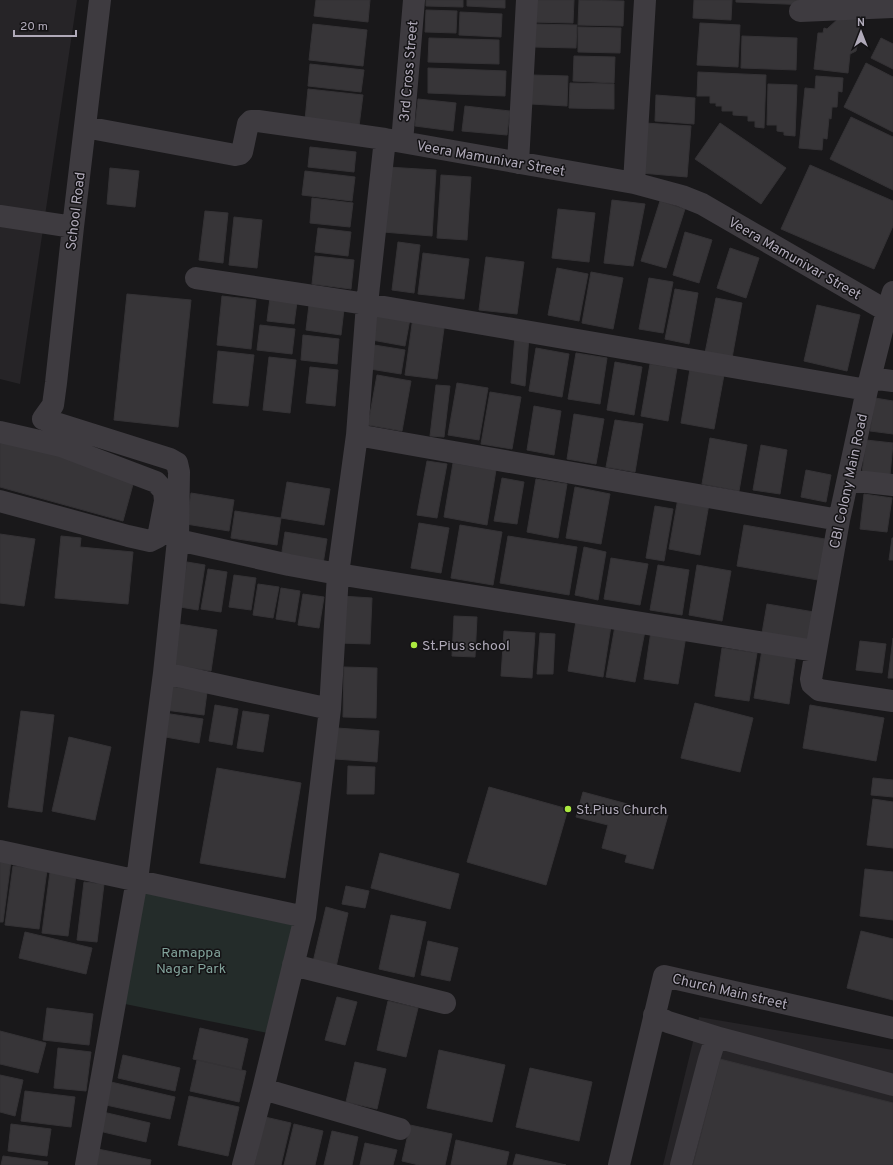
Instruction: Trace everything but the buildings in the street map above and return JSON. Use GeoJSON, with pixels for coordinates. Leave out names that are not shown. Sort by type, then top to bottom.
{"type":"FeatureCollection","features":[{"type":"Feature","properties":{"kind":"street","name":"School Road"},"geometry":{"type":"LineString","coordinates":[[54,431],[53,405],[100,0]]}},
{"type":"Feature","properties":{"kind":"street","name":"3rd Cross Street"},"geometry":{"type":"LineString","coordinates":[[243,1165],[305,917],[330,708],[338,574],[357,435],[367,304],[394,141],[414,0]]}},
{"type":"Feature","properties":{"kind":"street"},"geometry":{"type":"LineString","coordinates":[[518,163],[527,0]]}},
{"type":"Feature","properties":{"kind":"street"},"geometry":{"type":"LineString","coordinates":[[634,183],[645,0]]}},
{"type":"Feature","properties":{"kind":"street"},"geometry":{"type":"LineString","coordinates":[[800,11],[893,7]]}},
{"type":"Feature","properties":{"kind":"street","name":"Veera Mamunivar Street"},"geometry":{"type":"LineString","coordinates":[[85,127],[235,155],[242,152],[247,126],[254,120],[394,141],[634,183],[682,196],[702,204],[891,305]]}},
{"type":"Feature","properties":{"kind":"street"},"geometry":{"type":"LineString","coordinates":[[0,216],[73,227]]}},
{"type":"Feature","properties":{"kind":"street"},"geometry":{"type":"LineString","coordinates":[[196,278],[868,384],[893,381]]}},
{"type":"Feature","properties":{"kind":"street","name":"CBI Colony Main Road"},"geometry":{"type":"LineString","coordinates":[[891,305],[868,384],[839,520],[815,651],[812,684],[818,690],[893,701]]}},
{"type":"Feature","properties":{"kind":"street"},"geometry":{"type":"LineString","coordinates":[[0,418],[29,423],[54,431],[170,458],[177,463],[179,472],[178,540],[164,673],[138,880],[86,1165]]}},
{"type":"Feature","properties":{"kind":"street"},"geometry":{"type":"LineString","coordinates":[[0,432],[54,431],[156,482],[164,491],[164,501],[158,536],[150,541],[0,501]]}},
{"type":"Feature","properties":{"kind":"street"},"geometry":{"type":"LineString","coordinates":[[357,435],[839,520]]}},
{"type":"Feature","properties":{"kind":"street"},"geometry":{"type":"LineString","coordinates":[[848,480],[893,485]]}},
{"type":"Feature","properties":{"kind":"street"},"geometry":{"type":"LineString","coordinates":[[178,540],[289,566],[815,651]]}},
{"type":"Feature","properties":{"kind":"street"},"geometry":{"type":"LineString","coordinates":[[164,673],[330,708]]}},
{"type":"Feature","properties":{"kind":"street"},"geometry":{"type":"LineString","coordinates":[[0,850],[305,917]]}},
{"type":"Feature","properties":{"kind":"street"},"geometry":{"type":"LineString","coordinates":[[293,965],[445,1004]]}},
{"type":"Feature","properties":{"kind":"street","name":"Church Main street"},"geometry":{"type":"LineString","coordinates":[[619,1165],[664,976],[893,1028]]}},
{"type":"Feature","properties":{"kind":"street"},"geometry":{"type":"LineString","coordinates":[[654,1015],[668,1022],[716,1037],[893,1085]]}},
{"type":"Feature","properties":{"kind":"street"},"geometry":{"type":"LineString","coordinates":[[681,1165],[716,1037]]}},
{"type":"Feature","properties":{"kind":"street"},"geometry":{"type":"LineString","coordinates":[[263,1089],[400,1130]]}},
{"type":"Feature","properties":{"kind":"shaded area"},"geometry":{"type":"Polygon","coordinates":[[[0,0],[77,0],[20,384],[0,379],[0,0]]]}},
{"type":"Feature","properties":{"kind":"shaded area"},"geometry":{"type":"Polygon","coordinates":[[[699,1017],[893,1050],[893,1165],[663,1165],[699,1017]]]}},
{"type":"Feature","properties":{"kind":"green space","name":"Ramappa Nagar Park"},"geometry":{"type":"Polygon","coordinates":[[[145,893],[293,925],[268,1033],[125,1004],[145,893]]]}},
{"type":"Feature","properties":{"kind":"place","name":"St.Pius school"},"geometry":{"type":"Point","coordinates":[414,645]}},
{"type":"Feature","properties":{"kind":"place","name":"St.Pius Church"},"geometry":{"type":"Point","coordinates":[568,809]}}]}
